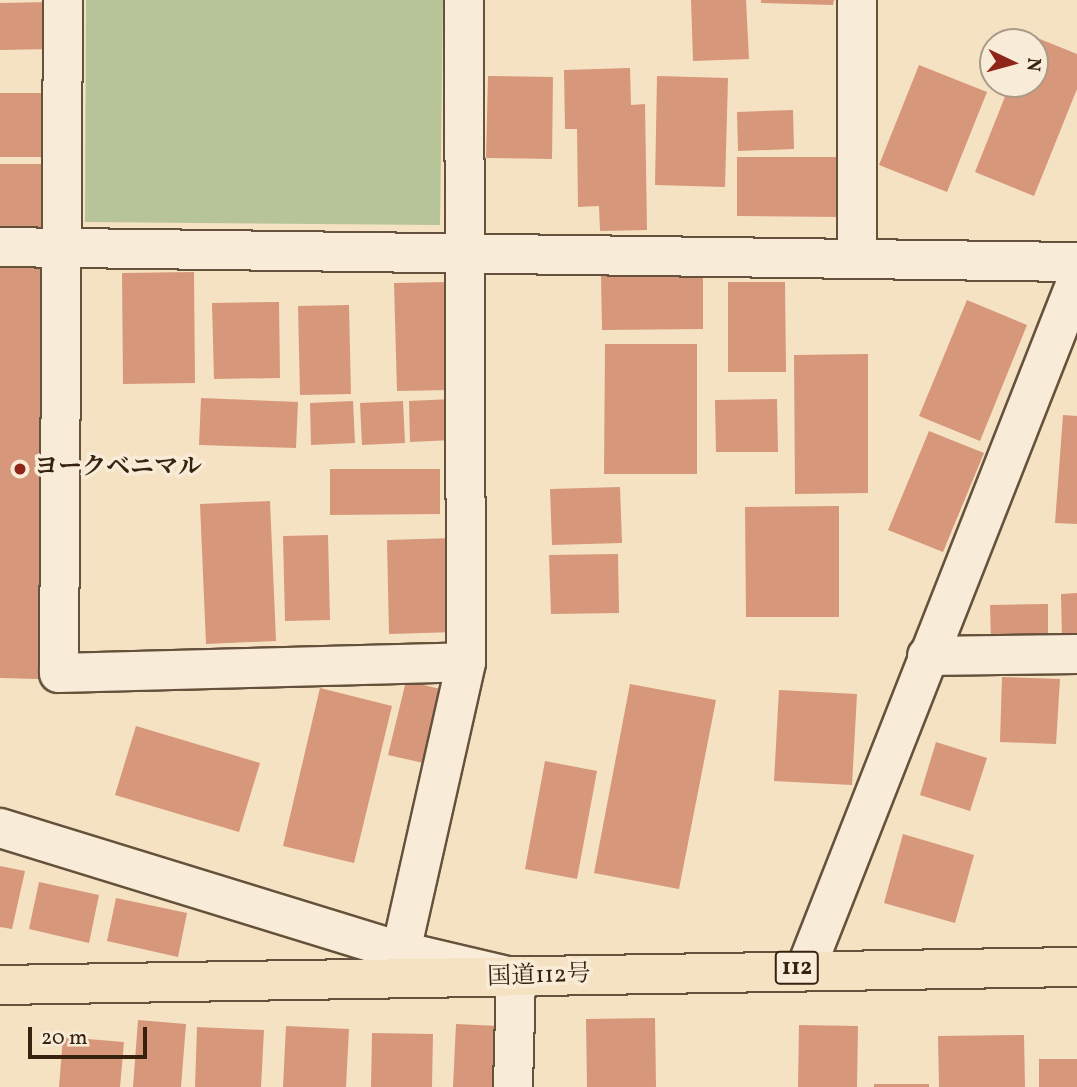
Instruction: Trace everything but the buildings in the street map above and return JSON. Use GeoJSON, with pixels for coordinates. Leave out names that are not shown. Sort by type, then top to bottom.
{"type":"FeatureCollection","features":[{"type":"Feature","properties":{"kind":"highway","name":"国道112号"},"geometry":{"type":"LineString","coordinates":[[0,985],[516,978],[806,968],[1077,967]]}},
{"type":"Feature","properties":{"kind":"street"},"geometry":{"type":"LineString","coordinates":[[63,0],[59,673],[466,662]]}},
{"type":"Feature","properties":{"kind":"street"},"geometry":{"type":"LineString","coordinates":[[401,951],[466,662],[464,0]]}},
{"type":"Feature","properties":{"kind":"street"},"geometry":{"type":"LineString","coordinates":[[857,0],[857,256]]}},
{"type":"Feature","properties":{"kind":"street"},"geometry":{"type":"LineString","coordinates":[[0,247],[857,256],[1077,262]]}},
{"type":"Feature","properties":{"kind":"street"},"geometry":{"type":"LineString","coordinates":[[806,968],[1077,280]]}},
{"type":"Feature","properties":{"kind":"street"},"geometry":{"type":"LineString","coordinates":[[927,656],[1077,654]]}},
{"type":"Feature","properties":{"kind":"street"},"geometry":{"type":"LineString","coordinates":[[0,828],[401,951],[516,978],[513,1087]]}},
{"type":"Feature","properties":{"kind":"green space"},"geometry":{"type":"Polygon","coordinates":[[[86,0],[443,0],[440,225],[85,222],[86,0]]]}},
{"type":"Feature","properties":{"kind":"place","name":"ヨークベニマル"},"geometry":{"type":"Point","coordinates":[20,469]}}]}
